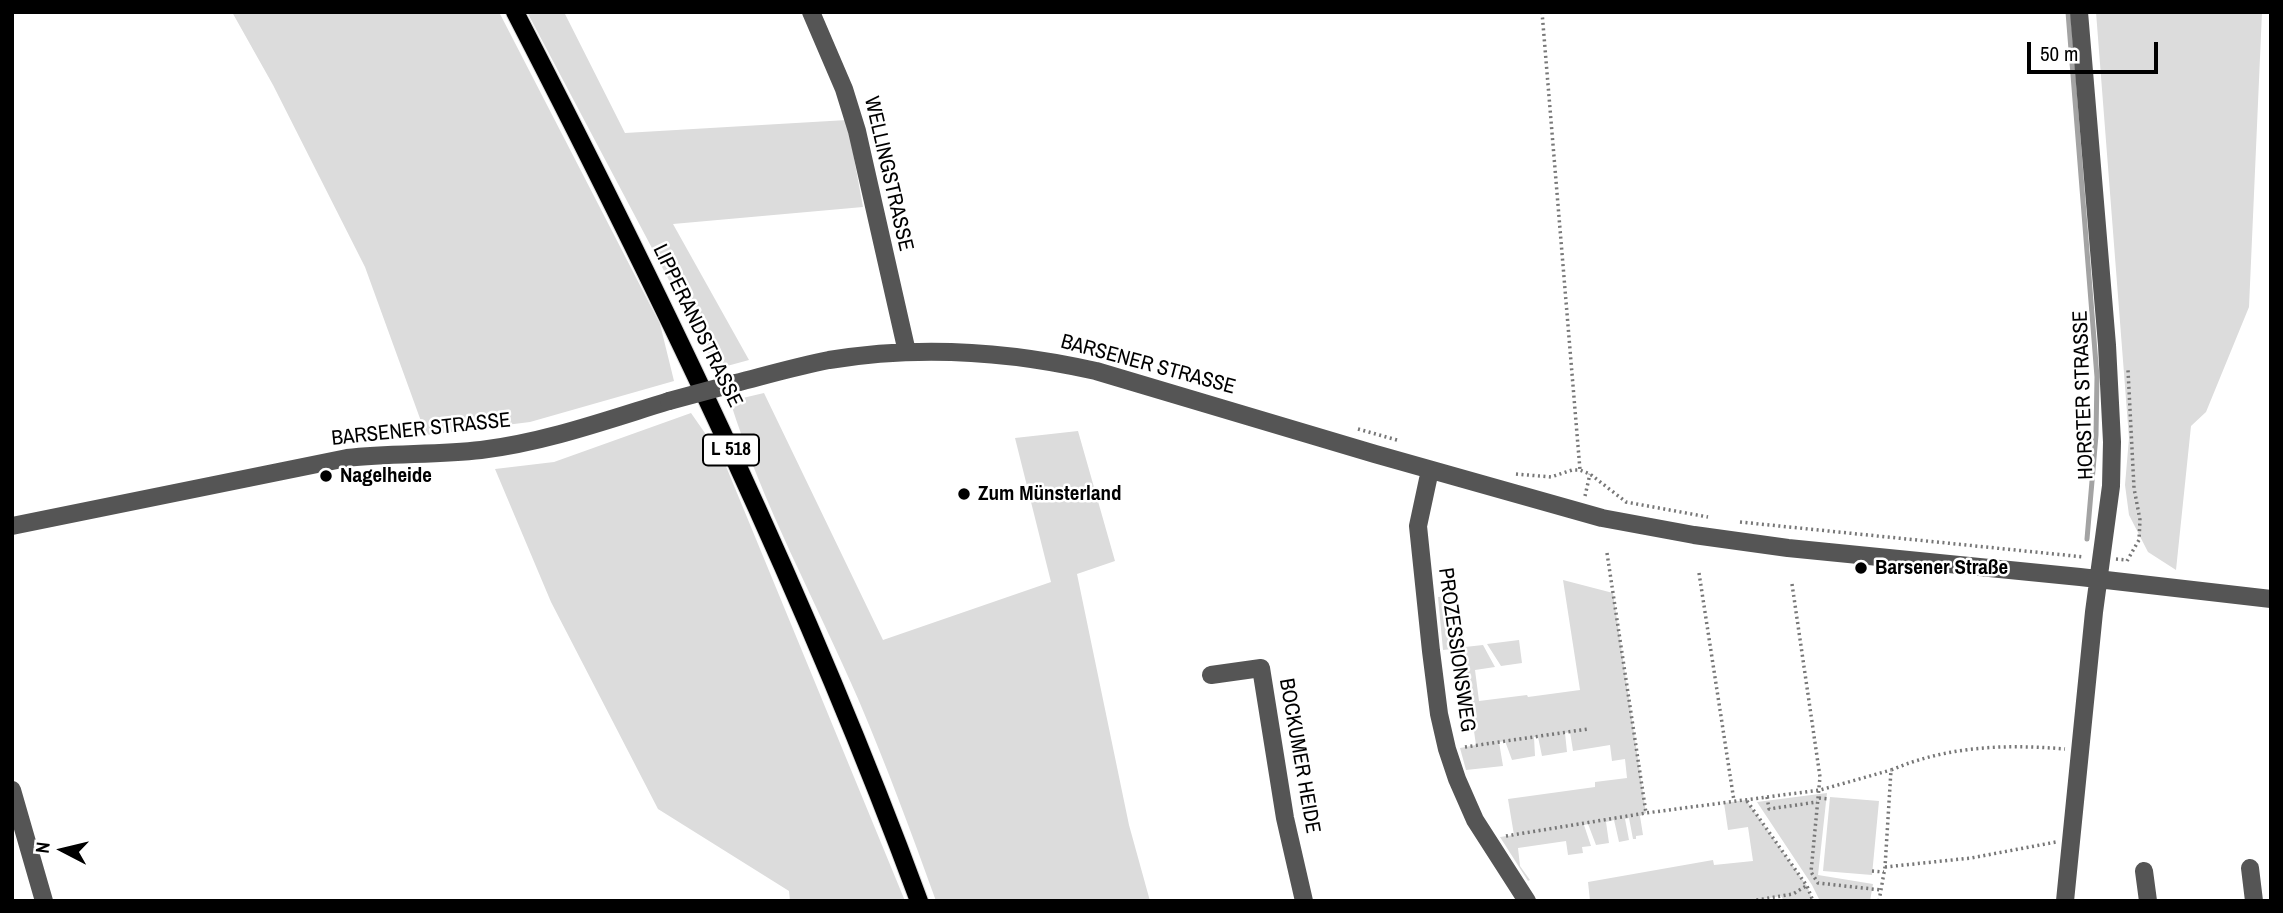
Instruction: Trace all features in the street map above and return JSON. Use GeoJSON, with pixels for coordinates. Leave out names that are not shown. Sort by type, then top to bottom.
{"type":"FeatureCollection","features":[{"type":"Feature","properties":{"kind":"main road","name":"LIPPERANDSTRASSE"},"geometry":{"type":"LineString","coordinates":[[515,12],[720,423],[825,664],[919,901]]}},
{"type":"Feature","properties":{"kind":"street","name":"WELLINGSTRASSE"},"geometry":{"type":"LineString","coordinates":[[811,12],[847,97],[857,131],[907,352]]}},
{"type":"Feature","properties":{"kind":"street","name":"HORSTER STRASSE"},"geometry":{"type":"LineString","coordinates":[[2065,901],[2111,486],[2112,442],[2106,332],[2079,12]]}},
{"type":"Feature","properties":{"kind":"street","name":"BARSENER STRASSE"},"geometry":{"type":"LineString","coordinates":[[12,526],[347,458],[480,450],[531,441],[669,401],[832,360],[907,352],[1007,354],[1084,368],[1602,518],[1695,535],[1801,549],[2271,599]]}},
{"type":"Feature","properties":{"kind":"street","name":"PROZESSIONSWEG"},"geometry":{"type":"LineString","coordinates":[[1430,470],[1418,526],[1433,664],[1447,749],[1461,789],[1489,844],[1527,901]]}},
{"type":"Feature","properties":{"kind":"street","name":"BOCKUMER HEIDE"},"geometry":{"type":"LineString","coordinates":[[1211,676],[1261,668],[1285,818],[1304,901]]}},
{"type":"Feature","properties":{"kind":"street"},"geometry":{"type":"LineString","coordinates":[[12,790],[44,901]]}},
{"type":"Feature","properties":{"kind":"street"},"geometry":{"type":"LineString","coordinates":[[2250,867],[2254,901]]}},
{"type":"Feature","properties":{"kind":"street"},"geometry":{"type":"LineString","coordinates":[[2144,871],[2148,901]]}},
{"type":"Feature","properties":{"kind":"path"},"geometry":{"type":"LineString","coordinates":[[1542,12],[1580,470]]}},
{"type":"Feature","properties":{"kind":"path"},"geometry":{"type":"LineString","coordinates":[[1615,495],[1626,502],[1715,519]]}},
{"type":"Feature","properties":{"kind":"path"},"geometry":{"type":"LineString","coordinates":[[1728,520],[1931,543],[2101,558]]}},
{"type":"Feature","properties":{"kind":"path"},"geometry":{"type":"LineString","coordinates":[[1607,553],[1646,813]]}},
{"type":"Feature","properties":{"kind":"path"},"geometry":{"type":"LineString","coordinates":[[1699,573],[1734,801]]}},
{"type":"Feature","properties":{"kind":"path"},"geometry":{"type":"LineString","coordinates":[[1792,584],[1820,790],[1811,872],[1818,883],[1881,890]]}},
{"type":"Feature","properties":{"kind":"path"},"geometry":{"type":"LineString","coordinates":[[1447,749],[1588,729]]}},
{"type":"Feature","properties":{"kind":"path"},"geometry":{"type":"LineString","coordinates":[[1489,844],[1500,837],[1646,813],[1820,790],[1956,750],[2027,746],[2081,750]]}},
{"type":"Feature","properties":{"kind":"path"},"geometry":{"type":"LineString","coordinates":[[1879,901],[1884,870],[1891,770]]}},
{"type":"Feature","properties":{"kind":"path"},"geometry":{"type":"LineString","coordinates":[[1767,797],[1769,809],[1830,799]]}},
{"type":"Feature","properties":{"kind":"path"},"geometry":{"type":"LineString","coordinates":[[1746,800],[1807,886],[1813,901]]}},
{"type":"Feature","properties":{"kind":"path"},"geometry":{"type":"LineString","coordinates":[[1872,871],[1971,858],[2072,840]]}},
{"type":"Feature","properties":{"kind":"path"},"geometry":{"type":"LineString","coordinates":[[1751,901],[1793,894],[1807,886]]}},
{"type":"Feature","properties":{"kind":"shaded area"},"geometry":{"type":"Polygon","coordinates":[[[232,12],[499,12],[660,324],[674,381],[530,422],[426,435],[365,267],[273,85],[232,12]]]}},
{"type":"Feature","properties":{"kind":"shaded area"},"geometry":{"type":"Polygon","coordinates":[[[527,12],[564,12],[625,133],[847,120],[863,207],[673,224],[749,360],[716,369],[527,12]]]}},
{"type":"Feature","properties":{"kind":"shaded area"},"geometry":{"type":"Polygon","coordinates":[[[2096,12],[2262,12],[2249,307],[2206,412],[2191,426],[2176,570],[2148,552],[2129,515],[2125,485],[2129,438],[2096,12]]]}},
{"type":"Feature","properties":{"kind":"shaded area"},"geometry":{"type":"Polygon","coordinates":[[[764,393],[883,640],[1051,582],[1015,438],[1078,431],[1115,561],[1077,574],[1129,825],[1150,901],[936,901],[869,726],[774,516],[743,440],[730,401],[764,393]]]}},
{"type":"Feature","properties":{"kind":"shaded area"},"geometry":{"type":"Polygon","coordinates":[[[691,413],[723,459],[905,901],[790,901],[789,891],[658,809],[551,602],[495,469],[554,462],[691,413]]]}},
{"type":"Feature","properties":{"kind":"shaded area"},"geometry":{"type":"Polygon","coordinates":[[[1563,580],[1613,593],[1646,813],[1640,816],[1643,835],[1636,836],[1636,839],[1633,839],[1629,818],[1625,819],[1629,840],[1619,842],[1614,820],[1606,822],[1609,843],[1596,845],[1588,824],[1584,825],[1591,846],[1582,847],[1583,853],[1568,855],[1566,841],[1518,848],[1520,866],[1530,880],[1528,881],[1500,837],[1514,835],[1508,799],[1595,787],[1595,782],[1627,778],[1625,759],[1612,761],[1610,745],[1573,751],[1570,732],[1565,733],[1567,752],[1542,756],[1538,737],[1534,737],[1535,756],[1512,760],[1505,741],[1499,742],[1503,766],[1466,770],[1460,748],[1476,745],[1462,648],[1443,650],[1438,597],[1449,596],[1452,614],[1461,613],[1465,647],[1483,645],[1495,667],[1475,670],[1479,701],[1580,690],[1563,580]]]}},
{"type":"Feature","properties":{"kind":"shaded area"},"geometry":{"type":"Polygon","coordinates":[[[1519,640],[1522,663],[1501,666],[1487,644],[1519,640]]]}},
{"type":"Feature","properties":{"kind":"shaded area"},"geometry":{"type":"Polygon","coordinates":[[[1827,793],[1818,875],[1873,884],[1870,901],[1820,901],[1757,802],[1827,793]]]}},
{"type":"Feature","properties":{"kind":"shaded area"},"geometry":{"type":"Polygon","coordinates":[[[1830,797],[1879,801],[1872,875],[1823,871],[1830,797]]]}},
{"type":"Feature","properties":{"kind":"shaded area"},"geometry":{"type":"Polygon","coordinates":[[[1746,800],[1807,886],[1813,901],[1784,901],[1781,896],[1751,901],[1590,901],[1588,882],[1713,860],[1714,865],[1753,861],[1748,827],[1728,830],[1724,803],[1746,800]]]}},
{"type":"Feature","properties":{"kind":"waterway"},"geometry":{"type":"LineString","coordinates":[[2068,12],[2097,377],[2096,435],[2087,539]]}},
{"type":"Feature","properties":{"kind":"place","name":"Nagelheide"},"geometry":{"type":"Point","coordinates":[326,476]}},
{"type":"Feature","properties":{"kind":"place","name":"Zum Münsterland"},"geometry":{"type":"Point","coordinates":[964,494]}},
{"type":"Feature","properties":{"kind":"place","name":"Barsener Straße"},"geometry":{"type":"Point","coordinates":[1861,568]}}]}
